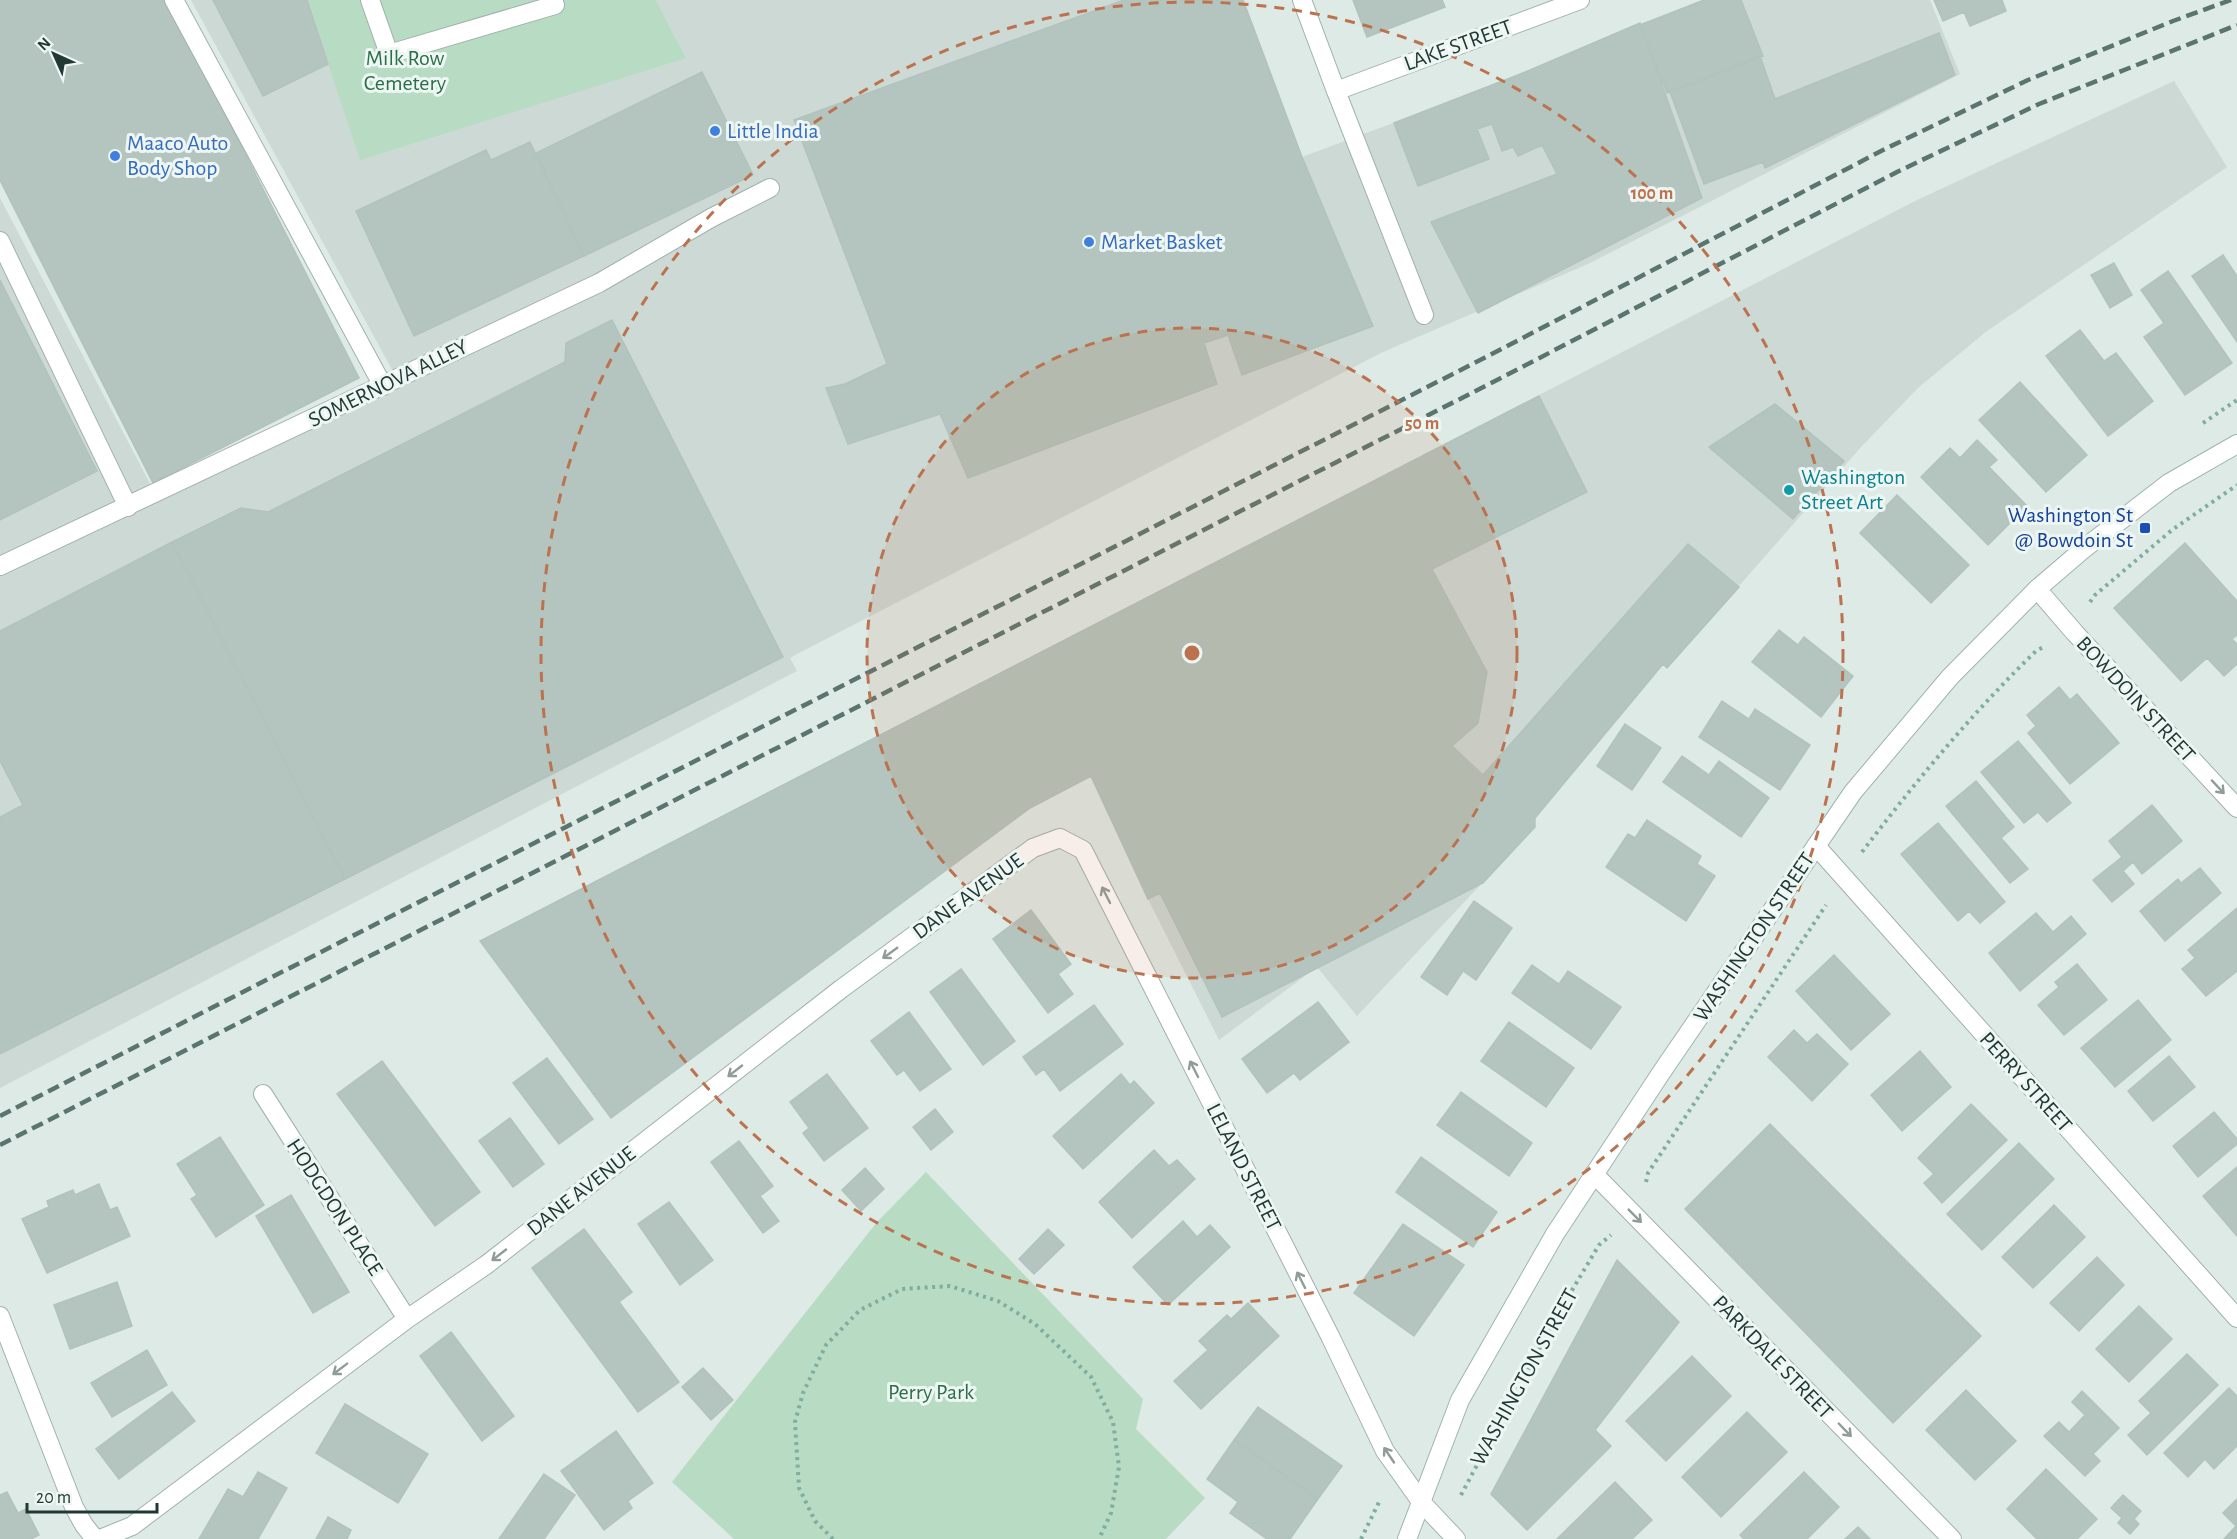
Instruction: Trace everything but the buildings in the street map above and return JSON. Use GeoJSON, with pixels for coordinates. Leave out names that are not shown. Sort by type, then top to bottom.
{"type":"FeatureCollection","features":[{"type":"Feature","properties":{"kind":"street"},"geometry":{"type":"LineString","coordinates":[[174,0],[383,386]]}},
{"type":"Feature","properties":{"kind":"street"},"geometry":{"type":"LineString","coordinates":[[370,0],[388,54],[555,4],[553,0]]}},
{"type":"Feature","properties":{"kind":"street"},"geometry":{"type":"LineString","coordinates":[[1302,0],[1424,315]]}},
{"type":"Feature","properties":{"kind":"street","name":"LAKE STREET"},"geometry":{"type":"LineString","coordinates":[[1336,91],[1580,0]]}},
{"type":"Feature","properties":{"kind":"street","name":"SOMERNOVA ALLEY"},"geometry":{"type":"LineString","coordinates":[[0,566],[599,283],[711,218],[770,188]]}},
{"type":"Feature","properties":{"kind":"street"},"geometry":{"type":"LineString","coordinates":[[0,241],[128,507]]}},
{"type":"Feature","properties":{"kind":"street","name":"WASHINGTON STREET"},"geometry":{"type":"LineString","coordinates":[[1407,1539],[1460,1400],[1526,1284],[1594,1174],[1853,792],[1906,727],[1975,651],[2037,589],[2086,547],[2169,483],[2237,444]]}},
{"type":"Feature","properties":{"kind":"street","name":"BOWDOIN STREET"},"geometry":{"type":"LineString","coordinates":[[2037,589],[2237,808]]}},
{"type":"Feature","properties":{"kind":"street","name":"DANE AVENUE"},"geometry":{"type":"LineString","coordinates":[[100,1539],[132,1526],[407,1319],[486,1265],[851,982],[1033,848],[1060,838]]}},
{"type":"Feature","properties":{"kind":"street","name":"LELAND STREET"},"geometry":{"type":"LineString","coordinates":[[1060,838],[1083,850],[1330,1336],[1385,1451],[1422,1503],[1450,1533]]}},
{"type":"Feature","properties":{"kind":"street","name":"PERRY STREET"},"geometry":{"type":"LineString","coordinates":[[1816,846],[2237,1318]]}},
{"type":"Feature","properties":{"kind":"street","name":"HODGDON PLACE"},"geometry":{"type":"LineString","coordinates":[[263,1094],[407,1319]]}},
{"type":"Feature","properties":{"kind":"street","name":"PARKDALE STREET"},"geometry":{"type":"LineString","coordinates":[[1594,1174],[1952,1539]]}},
{"type":"Feature","properties":{"kind":"street"},"geometry":{"type":"LineString","coordinates":[[0,1316],[74,1507],[95,1539]]}},
{"type":"Feature","properties":{"kind":"path","name":"WASHINGTON STREET"},"geometry":{"type":"LineString","coordinates":[[1450,1533],[1513,1394],[1599,1245],[1619,1228],[1630,1212],[1644,1188],[1648,1173],[1844,878],[1888,819],[1968,722],[2016,670],[2037,650],[2049,644],[2095,595],[2127,567],[2172,530],[2237,485]]}},
{"type":"Feature","properties":{"kind":"path"},"geometry":{"type":"LineString","coordinates":[[833,1539],[815,1521],[799,1488],[795,1422],[803,1393],[826,1345],[860,1310],[902,1289],[950,1286],[998,1301],[1035,1324],[1091,1377],[1113,1422],[1119,1467],[1111,1513],[1099,1539]]}},
{"type":"Feature","properties":{"kind":"shaded area"},"geometry":{"type":"Polygon","coordinates":[[[191,0],[307,0],[328,64],[686,58],[656,0],[1243,0],[1302,157],[1479,91],[1704,0],[1930,0],[1960,74],[1588,264],[1383,352],[797,654],[790,658],[797,671],[0,1088],[0,198],[156,495],[396,377],[191,0]]]}},
{"type":"Feature","properties":{"kind":"shaded area"},"geometry":{"type":"Polygon","coordinates":[[[2174,81],[2227,167],[1987,331],[1919,387],[1861,447],[1667,668],[1662,664],[1535,818],[1535,827],[1357,1016],[1317,967],[1219,1040],[1148,899],[1090,776],[1030,808],[611,1118],[480,941],[1917,200],[2174,81]]]}},
{"type":"Feature","properties":{"kind":"green space","name":"Milk Row Cemetery"},"geometry":{"type":"Polygon","coordinates":[[[307,0],[656,0],[686,58],[360,160],[307,0]]]}},
{"type":"Feature","properties":{"kind":"green space","name":"Perry Park"},"geometry":{"type":"Polygon","coordinates":[[[926,1172],[1143,1399],[1136,1429],[1205,1498],[1166,1539],[734,1539],[672,1482],[877,1222],[926,1172]]]}},
{"type":"Feature","properties":{"kind":"railway"},"geometry":{"type":"LineString","coordinates":[[0,1116],[1488,356],[1885,149],[2028,80],[2231,0]]}},
{"type":"Feature","properties":{"kind":"railway"},"geometry":{"type":"LineString","coordinates":[[0,1145],[1499,379],[1897,172],[2039,104],[2237,25]]}},
{"type":"Feature","properties":{"kind":"place","name":"Little India"},"geometry":{"type":"Point","coordinates":[715,131]}},
{"type":"Feature","properties":{"kind":"place","name":"Maaco Auto Body Shop"},"geometry":{"type":"Point","coordinates":[115,156]}},
{"type":"Feature","properties":{"kind":"place","name":"Market Basket"},"geometry":{"type":"Point","coordinates":[1089,242]}},
{"type":"Feature","properties":{"kind":"place","name":"Washington Street Art"},"geometry":{"type":"Point","coordinates":[1789,490]}},
{"type":"Feature","properties":{"kind":"place","name":"Washington St @ Bowdoin St"},"geometry":{"type":"Point","coordinates":[2145,528]}}]}
